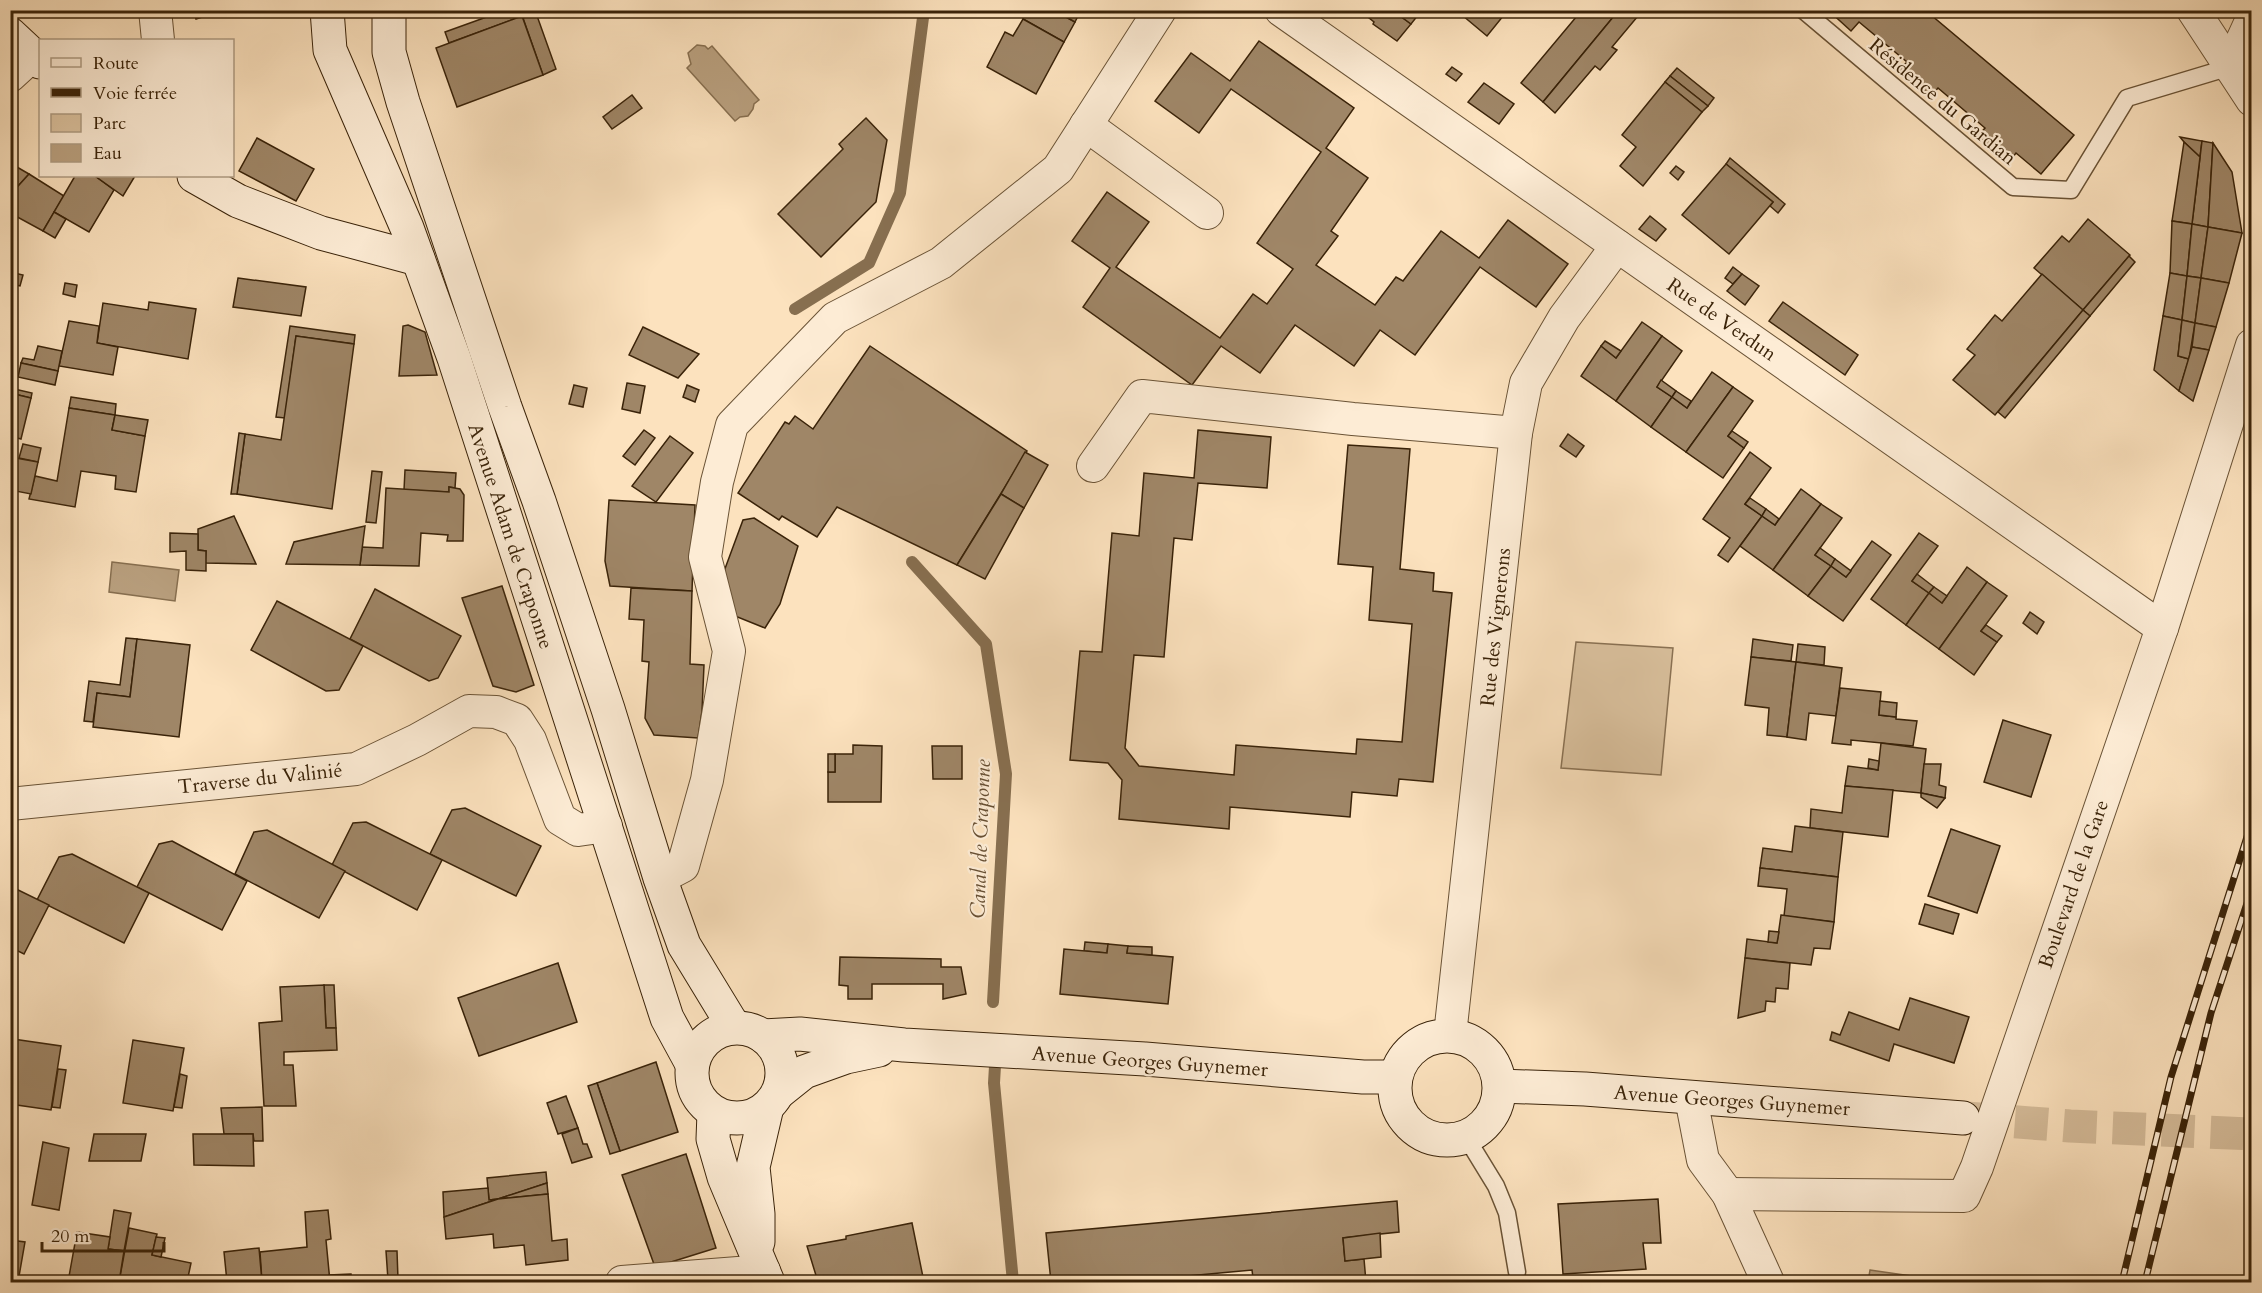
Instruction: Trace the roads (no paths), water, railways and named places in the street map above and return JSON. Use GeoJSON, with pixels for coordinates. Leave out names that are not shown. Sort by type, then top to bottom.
{"type":"FeatureCollection","features":[{"type":"Feature","properties":{"kind":"main road","name":"Avenue Adam de Craponne"},"geometry":{"type":"LineString","coordinates":[[327,10],[330,50],[407,228],[454,358],[667,1018],[692,1064]]}},
{"type":"Feature","properties":{"kind":"main road","name":"Avenue Adam de Craponne"},"geometry":{"type":"LineString","coordinates":[[389,10],[389,52],[402,102],[543,512],[608,709],[660,878],[684,945],[749,1032]]}},
{"type":"Feature","properties":{"kind":"main road"},"geometry":{"type":"LineString","coordinates":[[196,177],[238,201],[321,233],[418,259]]}},
{"type":"Feature","properties":{"kind":"main road"},"geometry":{"type":"LineString","coordinates":[[719,1031],[800,1034],[904,1045],[846,1057],[804,1072],[756,1115],[742,1119],[728,1118],[714,1113],[703,1104],[695,1092],[691,1078],[692,1064],[697,1050],[706,1038],[719,1031]]}},
{"type":"Feature","properties":{"kind":"main road"},"geometry":{"type":"LineString","coordinates":[[749,1032],[774,1047],[781,1061],[783,1077],[773,1100],[753,1167],[763,1270]]}},
{"type":"Feature","properties":{"kind":"main road"},"geometry":{"type":"LineString","coordinates":[[1450,1035],[1466,1038],[1490,1057],[1497,1071],[1500,1086],[1499,1099],[1487,1122],[1477,1131],[1466,1137],[1450,1140],[1434,1139],[1419,1132],[1407,1122],[1399,1108],[1395,1093],[1395,1077],[1400,1063],[1415,1046],[1435,1036],[1450,1035]]}},
{"type":"Feature","properties":{"kind":"main road","name":"Avenue Georges Guynemer"},"geometry":{"type":"LineString","coordinates":[[904,1045],[1145,1059],[1363,1077],[1395,1077]]}},
{"type":"Feature","properties":{"kind":"main road","name":"Avenue Georges Guynemer"},"geometry":{"type":"LineString","coordinates":[[1500,1086],[1585,1089],[1963,1118]]}},
{"type":"Feature","properties":{"kind":"main road"},"geometry":{"type":"LineString","coordinates":[[714,1113],[713,1139],[724,1177],[763,1270]]}},
{"type":"Feature","properties":{"kind":"street"},"geometry":{"type":"LineString","coordinates":[[154,10],[158,39]]}},
{"type":"Feature","properties":{"kind":"street"},"geometry":{"type":"LineString","coordinates":[[660,878],[682,866],[707,780],[729,651],[705,557],[717,482],[732,425],[835,318],[941,263],[1058,169],[1160,10]]}},
{"type":"Feature","properties":{"kind":"street","name":"Rue de Verdun"},"geometry":{"type":"LineString","coordinates":[[1281,10],[2163,628]]}},
{"type":"Feature","properties":{"kind":"street"},"geometry":{"type":"LineString","coordinates":[[2193,10],[2252,100]]}},
{"type":"Feature","properties":{"kind":"street"},"geometry":{"type":"LineString","coordinates":[[2230,67],[2252,19]]}},
{"type":"Feature","properties":{"kind":"street"},"geometry":{"type":"LineString","coordinates":[[1086,125],[1207,213]]}},
{"type":"Feature","properties":{"kind":"street","name":"Rue des Vignerons"},"geometry":{"type":"LineString","coordinates":[[1450,1035],[1516,433],[1526,383],[1564,318],[1617,246]]}},
{"type":"Feature","properties":{"kind":"street","name":"Boulevard de la Gare"},"geometry":{"type":"LineString","coordinates":[[1728,1194],[1964,1196],[1977,1167],[2163,628],[2252,345]]}},
{"type":"Feature","properties":{"kind":"street"},"geometry":{"type":"LineString","coordinates":[[1093,466],[1142,396],[1353,419],[1516,433]]}},
{"type":"Feature","properties":{"kind":"street","name":"Traverse du Valinié"},"geometry":{"type":"LineString","coordinates":[[10,804],[356,769],[417,740],[469,711],[496,712],[516,720],[530,741],[560,819],[578,830],[606,826]]}},
{"type":"Feature","properties":{"kind":"street"},"geometry":{"type":"LineString","coordinates":[[1691,1098],[1703,1160],[1728,1194],[1768,1282]]}},
{"type":"Feature","properties":{"kind":"street"},"geometry":{"type":"LineString","coordinates":[[622,1282],[763,1270]]}},
{"type":"Feature","properties":{"kind":"lane","name":"Résidence du Gardian"},"geometry":{"type":"LineString","coordinates":[[1803,10],[2013,187],[2071,190],[2127,98],[2230,67]]}},
{"type":"Feature","properties":{"kind":"lane"},"geometry":{"type":"LineString","coordinates":[[1466,1137],[1497,1186],[1507,1213],[1517,1272]]}},
{"type":"Feature","properties":{"kind":"water"},"geometry":{"type":"Polygon","coordinates":[[[697,45],[708,49],[712,46],[759,100],[754,104],[748,116],[740,117],[735,121],[687,68],[691,64],[688,53],[697,45]]]}},
{"type":"Feature","properties":{"kind":"water"},"geometry":{"type":"Polygon","coordinates":[[[112,562],[179,570],[175,601],[109,592],[112,562]]]}},
{"type":"Feature","properties":{"kind":"water"},"geometry":{"type":"Polygon","coordinates":[[[1870,1270],[1918,1277],[1923,1282],[1868,1282],[1870,1270]]]}},
{"type":"Feature","properties":{"kind":"waterway","name":"Canal de Craponne"},"geometry":{"type":"LineString","coordinates":[[795,309],[869,263],[900,193],[924,10]]}},
{"type":"Feature","properties":{"kind":"waterway","name":"Canal de Craponne"},"geometry":{"type":"LineString","coordinates":[[912,562],[986,644],[1006,774],[993,1002]]}},
{"type":"Feature","properties":{"kind":"waterway","name":"Canal de Craponne"},"geometry":{"type":"LineString","coordinates":[[995,1066],[994,1083],[1013,1282]]}},
{"type":"Feature","properties":{"kind":"tunnel"},"geometry":{"type":"LineString","coordinates":[[1966,1118],[2070,1126],[2252,1134]]}},
{"type":"Feature","properties":{"kind":"railway"},"geometry":{"type":"LineString","coordinates":[[2122,1282],[2171,1077],[2252,821]]}},
{"type":"Feature","properties":{"kind":"railway"},"geometry":{"type":"LineString","coordinates":[[2145,1282],[2211,1013],[2252,888]]}}]}
